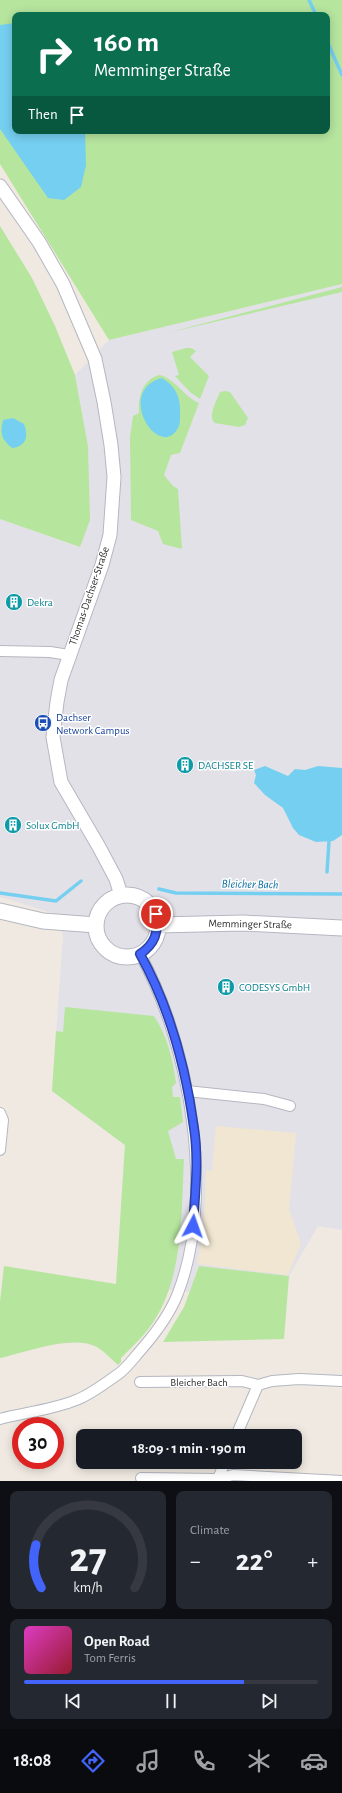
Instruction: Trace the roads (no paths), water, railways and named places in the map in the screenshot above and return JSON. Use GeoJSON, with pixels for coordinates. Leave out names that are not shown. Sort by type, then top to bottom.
{"type":"FeatureCollection","features":[{"type":"Feature","properties":{"kind":"main road"},"geometry":{"type":"LineString","coordinates":[[122,895],[132,895],[142,898],[151,905],[156,914],[158,925],[153,942],[140,954],[130,957],[120,956],[110,952],[102,944],[97,935],[96,924],[98,914],[104,905],[112,899],[122,895]]}},
{"type":"Feature","properties":{"kind":"main road"},"geometry":{"type":"LineString","coordinates":[[0,911],[43,921],[96,924]]}},
{"type":"Feature","properties":{"kind":"main road","name":"Memminger Straße"},"geometry":{"type":"LineString","coordinates":[[158,925],[243,923],[342,928]]}},
{"type":"Feature","properties":{"kind":"street","name":"Thomas-Dachser-Straße"},"geometry":{"type":"LineString","coordinates":[[0,186],[39,242],[63,284],[95,359],[111,445],[114,477],[110,535],[102,565],[69,655],[57,702],[53,737],[61,782],[103,854],[116,879],[122,895]]}},
{"type":"Feature","properties":{"kind":"street"},"geometry":{"type":"LineString","coordinates":[[0,651],[50,652],[69,655]]}},
{"type":"Feature","properties":{"kind":"street"},"geometry":{"type":"LineString","coordinates":[[0,1419],[77,1400],[118,1374],[148,1342],[166,1316],[178,1294],[188,1261],[193,1226],[196,1154],[194,1129],[187,1091],[162,998],[140,954]]}},
{"type":"Feature","properties":{"kind":"street"},"geometry":{"type":"LineString","coordinates":[[187,1091],[264,1099],[290,1106]]}},
{"type":"Feature","properties":{"kind":"street"},"geometry":{"type":"LineString","coordinates":[[0,1113],[4,1120],[0,1150]]}},
{"type":"Feature","properties":{"kind":"street"},"geometry":{"type":"LineString","coordinates":[[239,1429],[258,1385],[272,1381],[299,1379],[342,1381]]}},
{"type":"Feature","properties":{"kind":"street","name":"Bleicher Bach"},"geometry":{"type":"LineString","coordinates":[[140,1382],[242,1381],[258,1385]]}},
{"type":"Feature","properties":{"kind":"street"},"geometry":{"type":"LineString","coordinates":[[217,1480],[222,1469]]}},
{"type":"Feature","properties":{"kind":"street"},"geometry":{"type":"LineString","coordinates":[[141,1478],[217,1480],[233,1475],[342,1481]]}},
{"type":"Feature","properties":{"kind":"water"},"geometry":{"type":"Polygon","coordinates":[[[12,23],[12,134],[85,134],[86,165],[81,187],[64,200],[48,198],[0,129],[0,25],[12,23]]]}},
{"type":"Feature","properties":{"kind":"water"},"geometry":{"type":"Polygon","coordinates":[[[162,378],[175,389],[180,404],[179,425],[170,436],[161,436],[152,431],[145,421],[141,408],[142,396],[148,385],[162,378]]]}},
{"type":"Feature","properties":{"kind":"water"},"geometry":{"type":"Polygon","coordinates":[[[13,418],[24,424],[26,437],[23,443],[12,448],[2,436],[2,429],[3,420],[13,418]]]}},
{"type":"Feature","properties":{"kind":"water"},"geometry":{"type":"Polygon","coordinates":[[[265,766],[288,776],[295,769],[305,770],[318,766],[342,768],[342,835],[333,841],[316,842],[299,835],[293,828],[283,808],[265,795],[254,783],[256,775],[254,770],[265,766]]]}},
{"type":"Feature","properties":{"kind":"waterway","name":"Bleicher Bach"},"geometry":{"type":"LineString","coordinates":[[309,0],[315,12]]}},
{"type":"Feature","properties":{"kind":"waterway","name":"Bleicher Bach"},"geometry":{"type":"LineString","coordinates":[[330,48],[342,75]]}},
{"type":"Feature","properties":{"kind":"waterway"},"geometry":{"type":"LineString","coordinates":[[327,872],[329,841]]}},
{"type":"Feature","properties":{"kind":"waterway","name":"Bleicher Bach"},"geometry":{"type":"LineString","coordinates":[[0,893],[56,901],[81,881]]}},
{"type":"Feature","properties":{"kind":"waterway","name":"Bleicher Bach"},"geometry":{"type":"LineString","coordinates":[[159,889],[176,893],[342,894]]}},
{"type":"Feature","properties":{"kind":"place","name":"Dekra"},"geometry":{"type":"Point","coordinates":[14,602]}},
{"type":"Feature","properties":{"kind":"place","name":"Dachser Network Campus"},"geometry":{"type":"Point","coordinates":[43,723]}},
{"type":"Feature","properties":{"kind":"place","name":"DACHSER SE"},"geometry":{"type":"Point","coordinates":[185,765]}},
{"type":"Feature","properties":{"kind":"place","name":"Solux GmbH"},"geometry":{"type":"Point","coordinates":[13,825]}},
{"type":"Feature","properties":{"kind":"place","name":"CODESYS GmbH"},"geometry":{"type":"Point","coordinates":[226,987]}}]}
